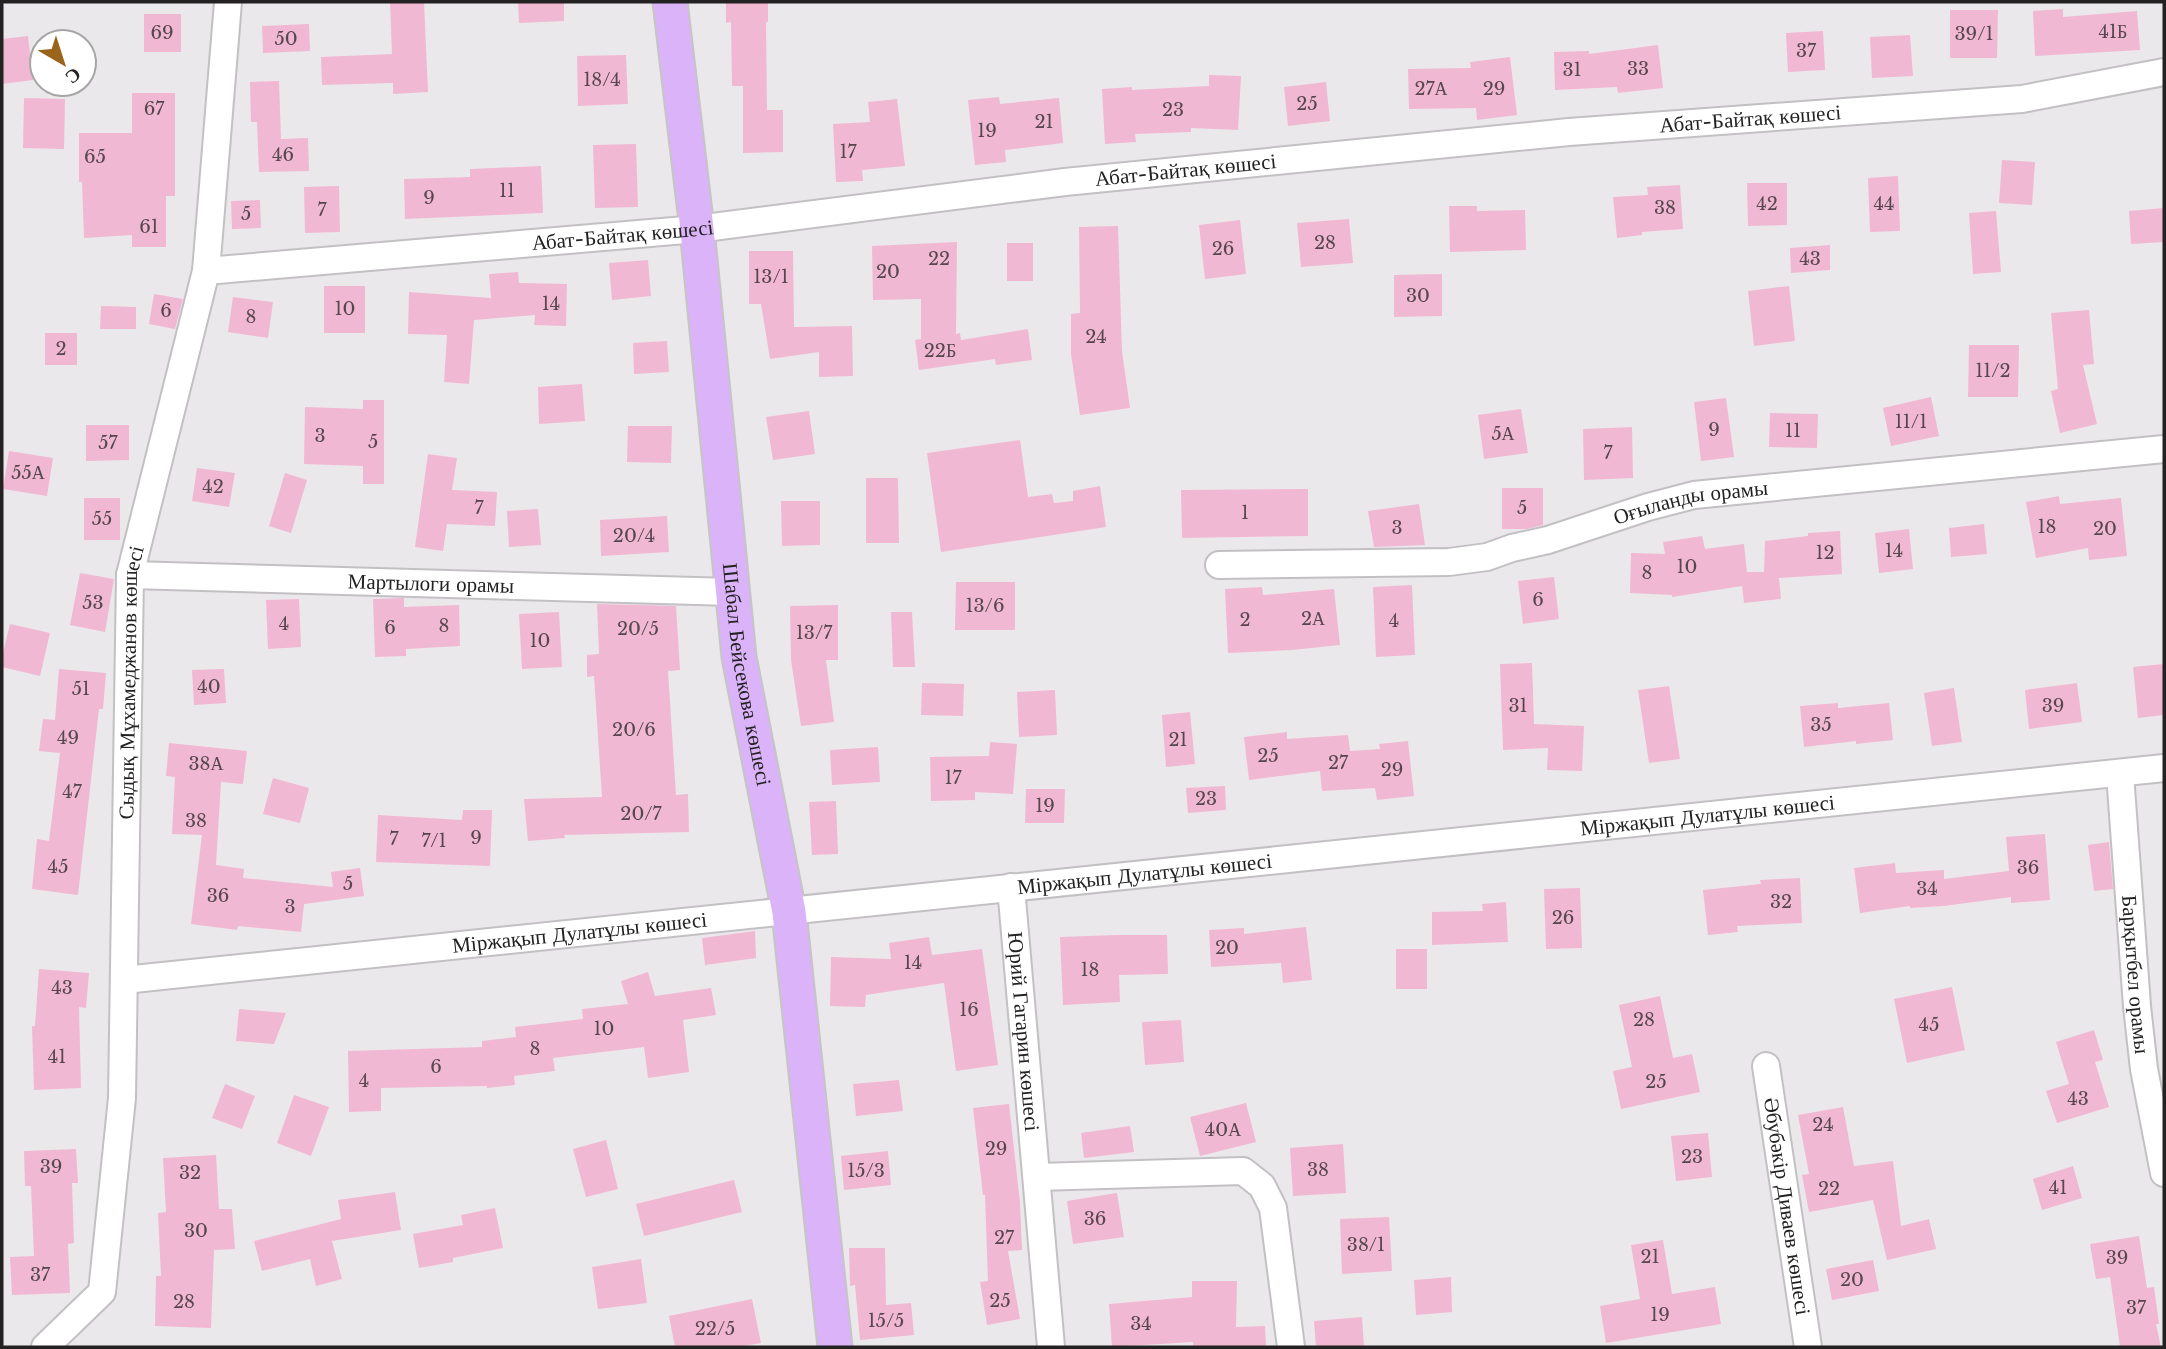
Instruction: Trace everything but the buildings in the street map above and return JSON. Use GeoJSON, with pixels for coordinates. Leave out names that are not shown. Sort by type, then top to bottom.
{"type":"FeatureCollection","features":[{"type":"Feature","properties":{"kind":"main road","name":"Шабал Бейсекова көшесі"},"geometry":{"type":"LineString","coordinates":[[670,2],[697,229],[739,657],[789,912],[835,1347]]}},
{"type":"Feature","properties":{"kind":"street","name":"Сыдық Мұхамеджанов көшесі"},"geometry":{"type":"LineString","coordinates":[[45,1347],[102,1292],[122,1098],[130,575],[206,271],[228,2]]}},
{"type":"Feature","properties":{"kind":"street","name":"Абат-Байтақ көшесі"},"geometry":{"type":"LineString","coordinates":[[206,271],[697,229],[1065,182],[1555,134],[2022,99],[2164,72]]}},
{"type":"Feature","properties":{"kind":"street","name":"Оғыланды орамы"},"geometry":{"type":"LineString","coordinates":[[1219,565],[1448,562],[1486,557],[1694,495],[2164,449]]}},
{"type":"Feature","properties":{"kind":"street","name":"Мартылоги орамы"},"geometry":{"type":"LineString","coordinates":[[130,575],[732,592]]}},
{"type":"Feature","properties":{"kind":"street","name":"Міржақып Дулатұлы көшесі"},"geometry":{"type":"LineString","coordinates":[[124,980],[2164,768]]}},
{"type":"Feature","properties":{"kind":"street","name":"Барқытбел орамы"},"geometry":{"type":"LineString","coordinates":[[2120,774],[2144,1069],[2164,1173]]}},
{"type":"Feature","properties":{"kind":"street","name":"Юрий Гагарин көшесі"},"geometry":{"type":"LineString","coordinates":[[1011,887],[1051,1347]]}},
{"type":"Feature","properties":{"kind":"street","name":"Әбубәкір Диваев көшесі"},"geometry":{"type":"LineString","coordinates":[[1766,1066],[1808,1347]]}},
{"type":"Feature","properties":{"kind":"street"},"geometry":{"type":"LineString","coordinates":[[1037,1177],[1243,1171],[1262,1186],[1273,1208],[1291,1347]]}}]}
